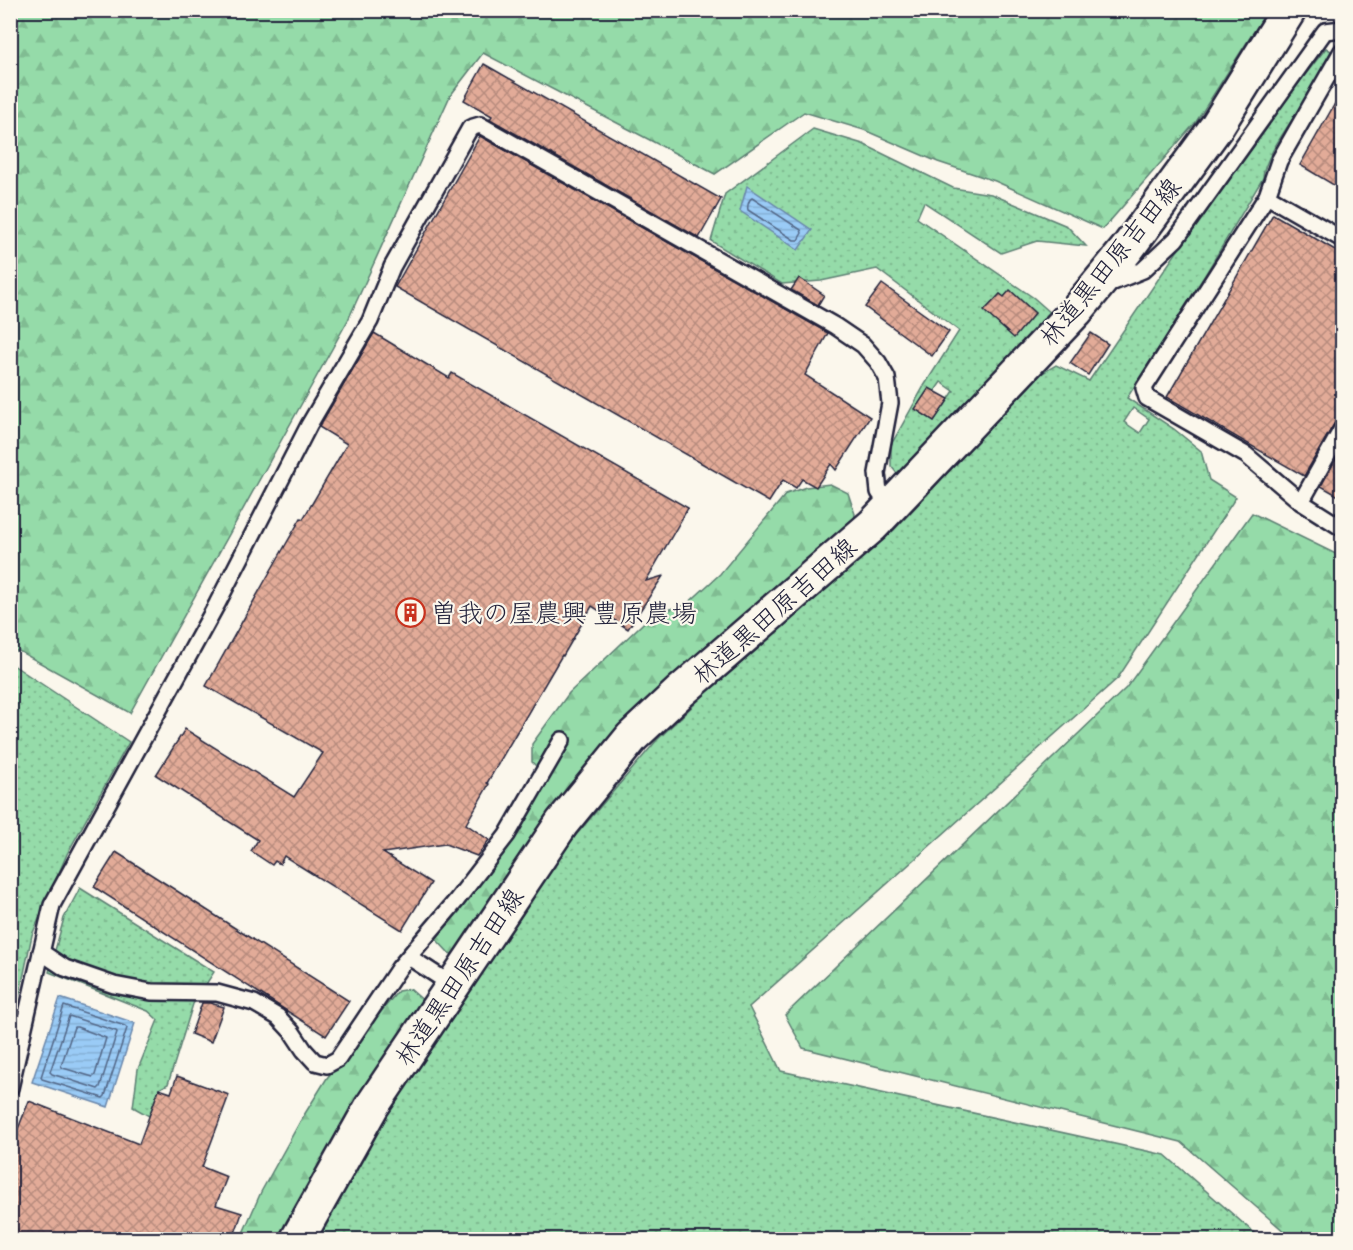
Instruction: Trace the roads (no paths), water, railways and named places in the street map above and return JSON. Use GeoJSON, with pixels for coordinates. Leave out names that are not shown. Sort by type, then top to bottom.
{"type":"FeatureCollection","features":[{"type":"Feature","properties":{"kind":"street","name":"林道黒田原吉田線"},"geometry":{"type":"LineString","coordinates":[[297,1239],[372,1106],[562,823],[632,737],[680,692],[873,525],[1076,311],[1127,249],[1217,126],[1289,10]]}},
{"type":"Feature","properties":{"kind":"lane"},"geometry":{"type":"LineString","coordinates":[[1092,291],[1143,270],[1176,239],[1325,32],[1342,29]]}},
{"type":"Feature","properties":{"kind":"lane"},"geometry":{"type":"LineString","coordinates":[[1342,51],[1279,161],[1267,196],[1144,388],[1146,398],[1246,455],[1301,502],[1342,528]]}},
{"type":"Feature","properties":{"kind":"lane"},"geometry":{"type":"LineString","coordinates":[[10,1088],[52,904],[218,604],[309,425],[370,321],[393,267],[470,128],[480,125],[835,326],[863,345],[878,362],[887,378],[890,404],[877,473],[879,492],[890,508]]}},
{"type":"Feature","properties":{"kind":"lane"},"geometry":{"type":"LineString","coordinates":[[1267,196],[1342,239]]}},
{"type":"Feature","properties":{"kind":"lane"},"geometry":{"type":"LineString","coordinates":[[1301,502],[1342,429]]}},
{"type":"Feature","properties":{"kind":"lane"},"geometry":{"type":"LineString","coordinates":[[41,952],[65,968],[114,985],[151,992],[217,993],[254,1003],[278,1017],[315,1062],[327,1065],[338,1059],[399,968],[507,835],[562,740]]}},
{"type":"Feature","properties":{"kind":"lane"},"geometry":{"type":"LineString","coordinates":[[410,957],[452,985]]}},
{"type":"Feature","properties":{"kind":"water"},"geometry":{"type":"Polygon","coordinates":[[[747,186],[812,230],[798,250],[740,211],[747,186]]]}},
{"type":"Feature","properties":{"kind":"water"},"geometry":{"type":"Polygon","coordinates":[[[60,998],[135,1023],[108,1107],[32,1082],[60,998]]]}},
{"type":"Feature","properties":{"kind":"place","name":"曽我の屋農興 豊原農場"},"geometry":{"type":"Point","coordinates":[410,613]}}]}
